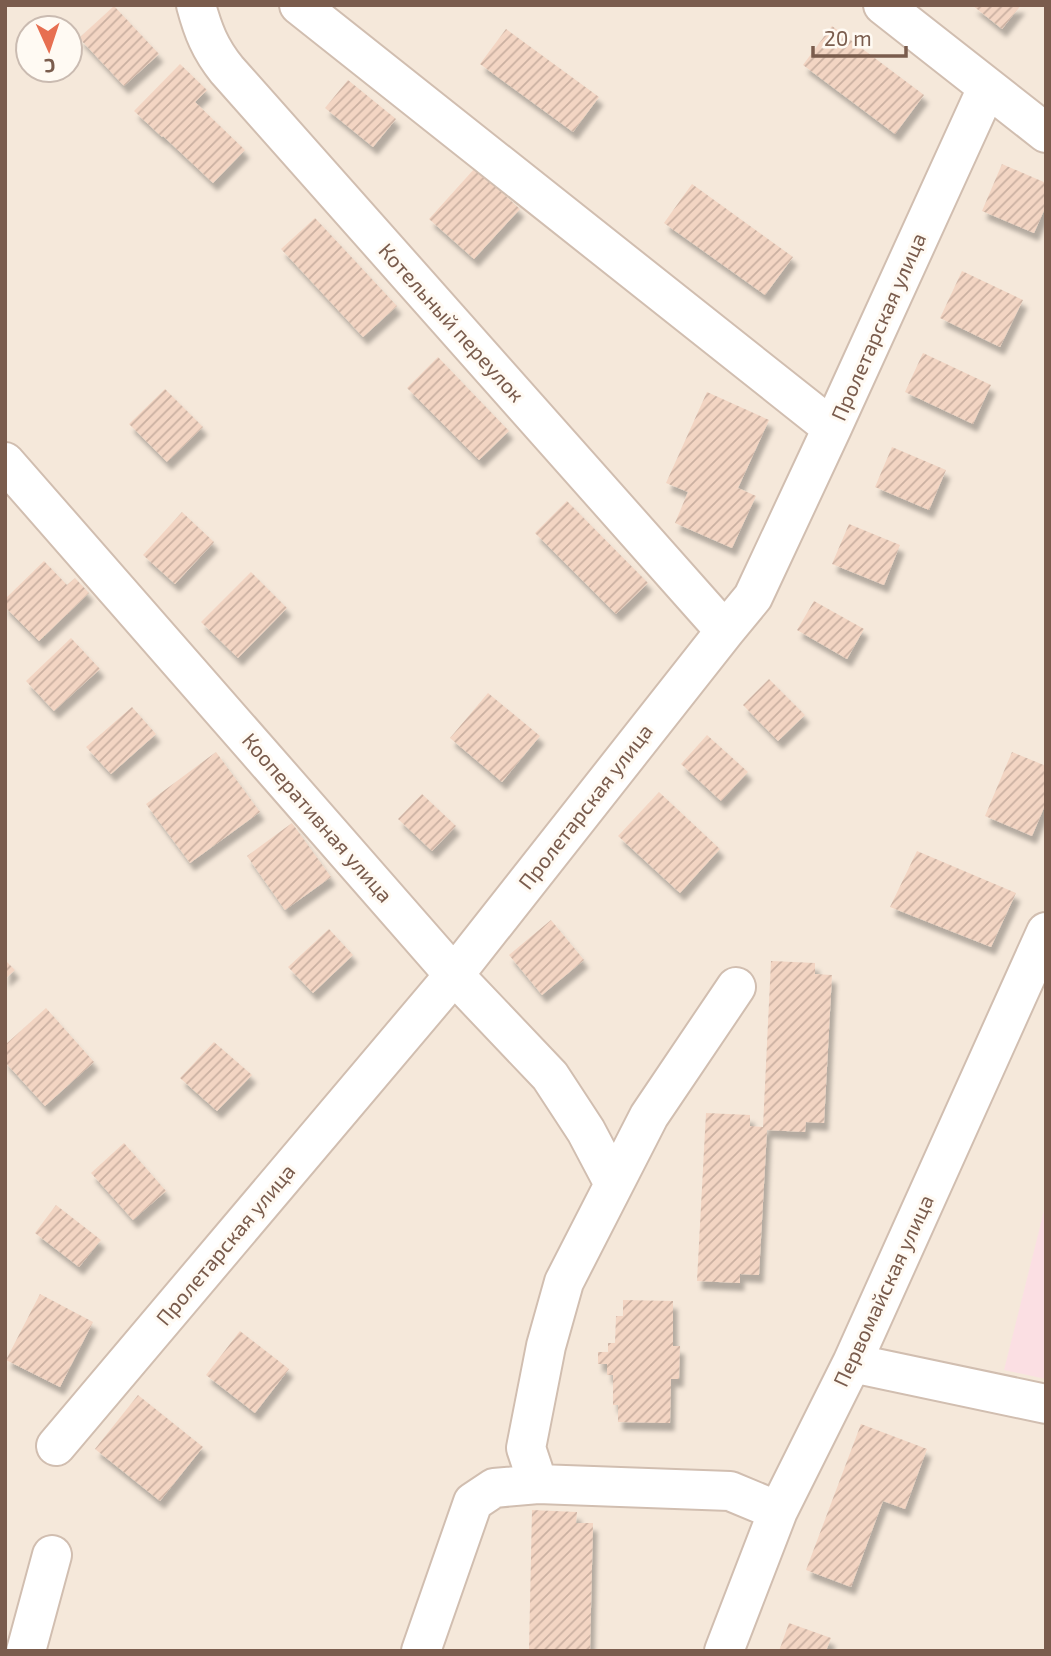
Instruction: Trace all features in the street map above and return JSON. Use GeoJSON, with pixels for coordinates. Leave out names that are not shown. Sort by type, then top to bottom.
{"type":"FeatureCollection","features":[{"type":"Feature","properties":{"kind":"street","name":"Котельный переулок"},"geometry":{"type":"LineString","coordinates":[[196,5],[201,27],[213,52],[227,71],[725,631]]}},
{"type":"Feature","properties":{"kind":"street"},"geometry":{"type":"LineString","coordinates":[[299,5],[832,428]]}},
{"type":"Feature","properties":{"kind":"street"},"geometry":{"type":"LineString","coordinates":[[883,5],[1046,134]]}},
{"type":"Feature","properties":{"kind":"street","name":"Пролетарская улица"},"geometry":{"type":"LineString","coordinates":[[56,1446],[454,975],[753,597],[988,88]]}},
{"type":"Feature","properties":{"kind":"street","name":"Кооперативная улица"},"geometry":{"type":"LineString","coordinates":[[5,462],[454,975],[550,1076],[586,1131],[614,1184]]}},
{"type":"Feature","properties":{"kind":"street","name":"Первомайская улица"},"geometry":{"type":"LineString","coordinates":[[724,1651],[778,1511],[852,1363],[1046,932]]}},
{"type":"Feature","properties":{"kind":"street"},"geometry":{"type":"LineString","coordinates":[[538,1484],[527,1448],[546,1346],[564,1282],[649,1116],[736,987]]}},
{"type":"Feature","properties":{"kind":"street"},"geometry":{"type":"LineString","coordinates":[[852,1363],[1046,1404]]}},
{"type":"Feature","properties":{"kind":"street"},"geometry":{"type":"LineString","coordinates":[[421,1651],[473,1502],[494,1488],[538,1484],[730,1491],[778,1511]]}},
{"type":"Feature","properties":{"kind":"street"},"geometry":{"type":"LineString","coordinates":[[26,1651],[52,1555]]}},
{"type":"Feature","properties":{"kind":"shaded area"},"geometry":{"type":"Polygon","coordinates":[[[5,5],[1046,5],[1046,1651],[5,1651],[5,5]]]}},
{"type":"Feature","properties":{"kind":"shaded area"},"geometry":{"type":"Polygon","coordinates":[[[1046,1203],[1046,1379],[1004,1370],[1046,1203]]]}},
{"type":"Feature","properties":{"kind":"building"},"geometry":{"type":"Polygon","coordinates":[[[972,5],[1021,5],[1002,29],[972,5]]]}},
{"type":"Feature","properties":{"kind":"building"},"geometry":{"type":"Polygon","coordinates":[[[114,6],[159,54],[124,86],[84,43],[84,33],[114,6]]]}},
{"type":"Feature","properties":{"kind":"building"},"geometry":{"type":"Polygon","coordinates":[[[832,26],[924,95],[895,134],[803,65],[832,26]]]}},
{"type":"Feature","properties":{"kind":"building"},"geometry":{"type":"Polygon","coordinates":[[[506,29],[599,97],[573,132],[480,64],[506,29]]]}},
{"type":"Feature","properties":{"kind":"building"},"geometry":{"type":"Polygon","coordinates":[[[180,64],[207,90],[195,102],[245,150],[213,183],[134,111],[180,64]]]}},
{"type":"Feature","properties":{"kind":"building"},"geometry":{"type":"Polygon","coordinates":[[[348,80],[396,119],[373,147],[325,108],[348,80]]]}},
{"type":"Feature","properties":{"kind":"building"},"geometry":{"type":"Polygon","coordinates":[[[1002,164],[1046,183],[1046,206],[1034,233],[982,211],[1002,164]]]}},
{"type":"Feature","properties":{"kind":"building"},"geometry":{"type":"Polygon","coordinates":[[[475,168],[520,209],[474,259],[429,219],[475,168]]]}},
{"type":"Feature","properties":{"kind":"building"},"geometry":{"type":"Polygon","coordinates":[[[692,184],[793,257],[765,295],[664,223],[692,184]]]}},
{"type":"Feature","properties":{"kind":"building"},"geometry":{"type":"Polygon","coordinates":[[[315,218],[397,306],[363,337],[281,249],[315,218]]]}},
{"type":"Feature","properties":{"kind":"building"},"geometry":{"type":"Polygon","coordinates":[[[962,271],[1023,300],[1000,347],[940,318],[962,271]]]}},
{"type":"Feature","properties":{"kind":"building"},"geometry":{"type":"Polygon","coordinates":[[[923,353],[991,385],[973,424],[905,392],[923,353]]]}},
{"type":"Feature","properties":{"kind":"building"},"geometry":{"type":"Polygon","coordinates":[[[438,357],[509,431],[479,460],[407,388],[438,357]]]}},
{"type":"Feature","properties":{"kind":"building"},"geometry":{"type":"Polygon","coordinates":[[[165,389],[203,427],[167,462],[129,424],[165,389]]]}},
{"type":"Feature","properties":{"kind":"building"},"geometry":{"type":"Polygon","coordinates":[[[707,392],[769,420],[738,488],[756,496],[732,548],[675,523],[688,492],[666,483],[707,392]]]}},
{"type":"Feature","properties":{"kind":"building"},"geometry":{"type":"Polygon","coordinates":[[[892,447],[946,470],[929,510],[875,487],[892,447]]]}},
{"type":"Feature","properties":{"kind":"building"},"geometry":{"type":"Polygon","coordinates":[[[567,501],[648,583],[616,614],[535,533],[567,501]]]}},
{"type":"Feature","properties":{"kind":"building"},"geometry":{"type":"Polygon","coordinates":[[[182,512],[214,542],[175,584],[143,555],[182,512]]]}},
{"type":"Feature","properties":{"kind":"building"},"geometry":{"type":"Polygon","coordinates":[[[849,524],[900,545],[884,585],[832,564],[849,524]]]}},
{"type":"Feature","properties":{"kind":"building"},"geometry":{"type":"Polygon","coordinates":[[[44,561],[67,585],[75,578],[89,593],[39,641],[5,607],[5,599],[44,561]]]}},
{"type":"Feature","properties":{"kind":"building"},"geometry":{"type":"Polygon","coordinates":[[[251,572],[287,608],[238,658],[201,622],[251,572]]]}},
{"type":"Feature","properties":{"kind":"building"},"geometry":{"type":"Polygon","coordinates":[[[814,601],[864,629],[847,659],[797,630],[814,601]]]}},
{"type":"Feature","properties":{"kind":"building"},"geometry":{"type":"Polygon","coordinates":[[[71,638],[100,669],[54,711],[26,681],[71,638]]]}},
{"type":"Feature","properties":{"kind":"building"},"geometry":{"type":"Polygon","coordinates":[[[769,679],[805,715],[778,741],[743,705],[769,679]]]}},
{"type":"Feature","properties":{"kind":"building"},"geometry":{"type":"Polygon","coordinates":[[[488,693],[540,736],[502,782],[450,738],[488,693]]]}},
{"type":"Feature","properties":{"kind":"building"},"geometry":{"type":"Polygon","coordinates":[[[132,707],[156,734],[111,774],[86,747],[132,707]]]}},
{"type":"Feature","properties":{"kind":"building"},"geometry":{"type":"Polygon","coordinates":[[[707,735],[748,772],[721,801],[681,764],[707,735]]]}},
{"type":"Feature","properties":{"kind":"building"},"geometry":{"type":"Polygon","coordinates":[[[216,752],[260,812],[190,863],[146,804],[216,752]]]}},
{"type":"Feature","properties":{"kind":"building"},"geometry":{"type":"Polygon","coordinates":[[[1012,752],[1046,766],[1046,803],[1032,836],[985,816],[1012,752]]]}},
{"type":"Feature","properties":{"kind":"building"},"geometry":{"type":"Polygon","coordinates":[[[659,792],[720,849],[680,893],[618,836],[659,792]]]}},
{"type":"Feature","properties":{"kind":"building"},"geometry":{"type":"Polygon","coordinates":[[[422,794],[456,826],[432,851],[398,819],[422,794]]]}},
{"type":"Feature","properties":{"kind":"building"},"geometry":{"type":"Polygon","coordinates":[[[292,823],[331,877],[285,910],[247,856],[292,823]]]}},
{"type":"Feature","properties":{"kind":"building"},"geometry":{"type":"Polygon","coordinates":[[[917,851],[1016,893],[991,947],[890,907],[917,851]]]}},
{"type":"Feature","properties":{"kind":"building"},"geometry":{"type":"Polygon","coordinates":[[[551,920],[584,960],[542,995],[509,955],[551,920]]]}},
{"type":"Feature","properties":{"kind":"building"},"geometry":{"type":"Polygon","coordinates":[[[329,929],[353,955],[313,993],[288,967],[329,929]]]}},
{"type":"Feature","properties":{"kind":"building"},"geometry":{"type":"Polygon","coordinates":[[[5,960],[15,970],[5,979],[5,960]]]}},
{"type":"Feature","properties":{"kind":"building"},"geometry":{"type":"Polygon","coordinates":[[[771,961],[815,963],[815,974],[832,975],[824,1123],[806,1122],[805,1132],[767,1130],[759,1275],[740,1274],[740,1283],[697,1281],[706,1113],[750,1115],[750,1126],[763,1127],[771,961]]]}},
{"type":"Feature","properties":{"kind":"building"},"geometry":{"type":"Polygon","coordinates":[[[46,1008],[94,1062],[45,1106],[5,1062],[5,1045],[46,1008]]]}},
{"type":"Feature","properties":{"kind":"building"},"geometry":{"type":"Polygon","coordinates":[[[214,1042],[252,1075],[217,1111],[180,1078],[214,1042]]]}},
{"type":"Feature","properties":{"kind":"building"},"geometry":{"type":"Polygon","coordinates":[[[124,1143],[166,1191],[133,1220],[91,1173],[124,1143]]]}},
{"type":"Feature","properties":{"kind":"building"},"geometry":{"type":"Polygon","coordinates":[[[56,1205],[101,1240],[79,1267],[35,1233],[56,1205]]]}},
{"type":"Feature","properties":{"kind":"building"},"geometry":{"type":"Polygon","coordinates":[[[40,1294],[93,1322],[60,1387],[6,1360],[40,1294]]]}},
{"type":"Feature","properties":{"kind":"building"},"geometry":{"type":"Polygon","coordinates":[[[623,1300],[673,1301],[673,1346],[680,1346],[679,1379],[671,1379],[670,1423],[618,1422],[618,1405],[613,1405],[613,1375],[607,1375],[607,1364],[598,1364],[598,1352],[608,1352],[608,1343],[615,1343],[616,1316],[623,1316],[623,1300]]]}},
{"type":"Feature","properties":{"kind":"building"},"geometry":{"type":"Polygon","coordinates":[[[240,1331],[289,1369],[255,1413],[206,1375],[240,1331]]]}},
{"type":"Feature","properties":{"kind":"building"},"geometry":{"type":"Polygon","coordinates":[[[138,1395],[203,1447],[160,1501],[95,1449],[138,1395]]]}},
{"type":"Feature","properties":{"kind":"building"},"geometry":{"type":"Polygon","coordinates":[[[861,1424],[927,1449],[905,1509],[883,1501],[851,1587],[806,1570],[861,1424]]]}},
{"type":"Feature","properties":{"kind":"building"},"geometry":{"type":"Polygon","coordinates":[[[532,1510],[577,1512],[576,1523],[593,1523],[590,1651],[529,1651],[532,1510]]]}},
{"type":"Feature","properties":{"kind":"building"},"geometry":{"type":"Polygon","coordinates":[[[789,1623],[831,1638],[826,1651],[779,1651],[789,1623]]]}}]}
